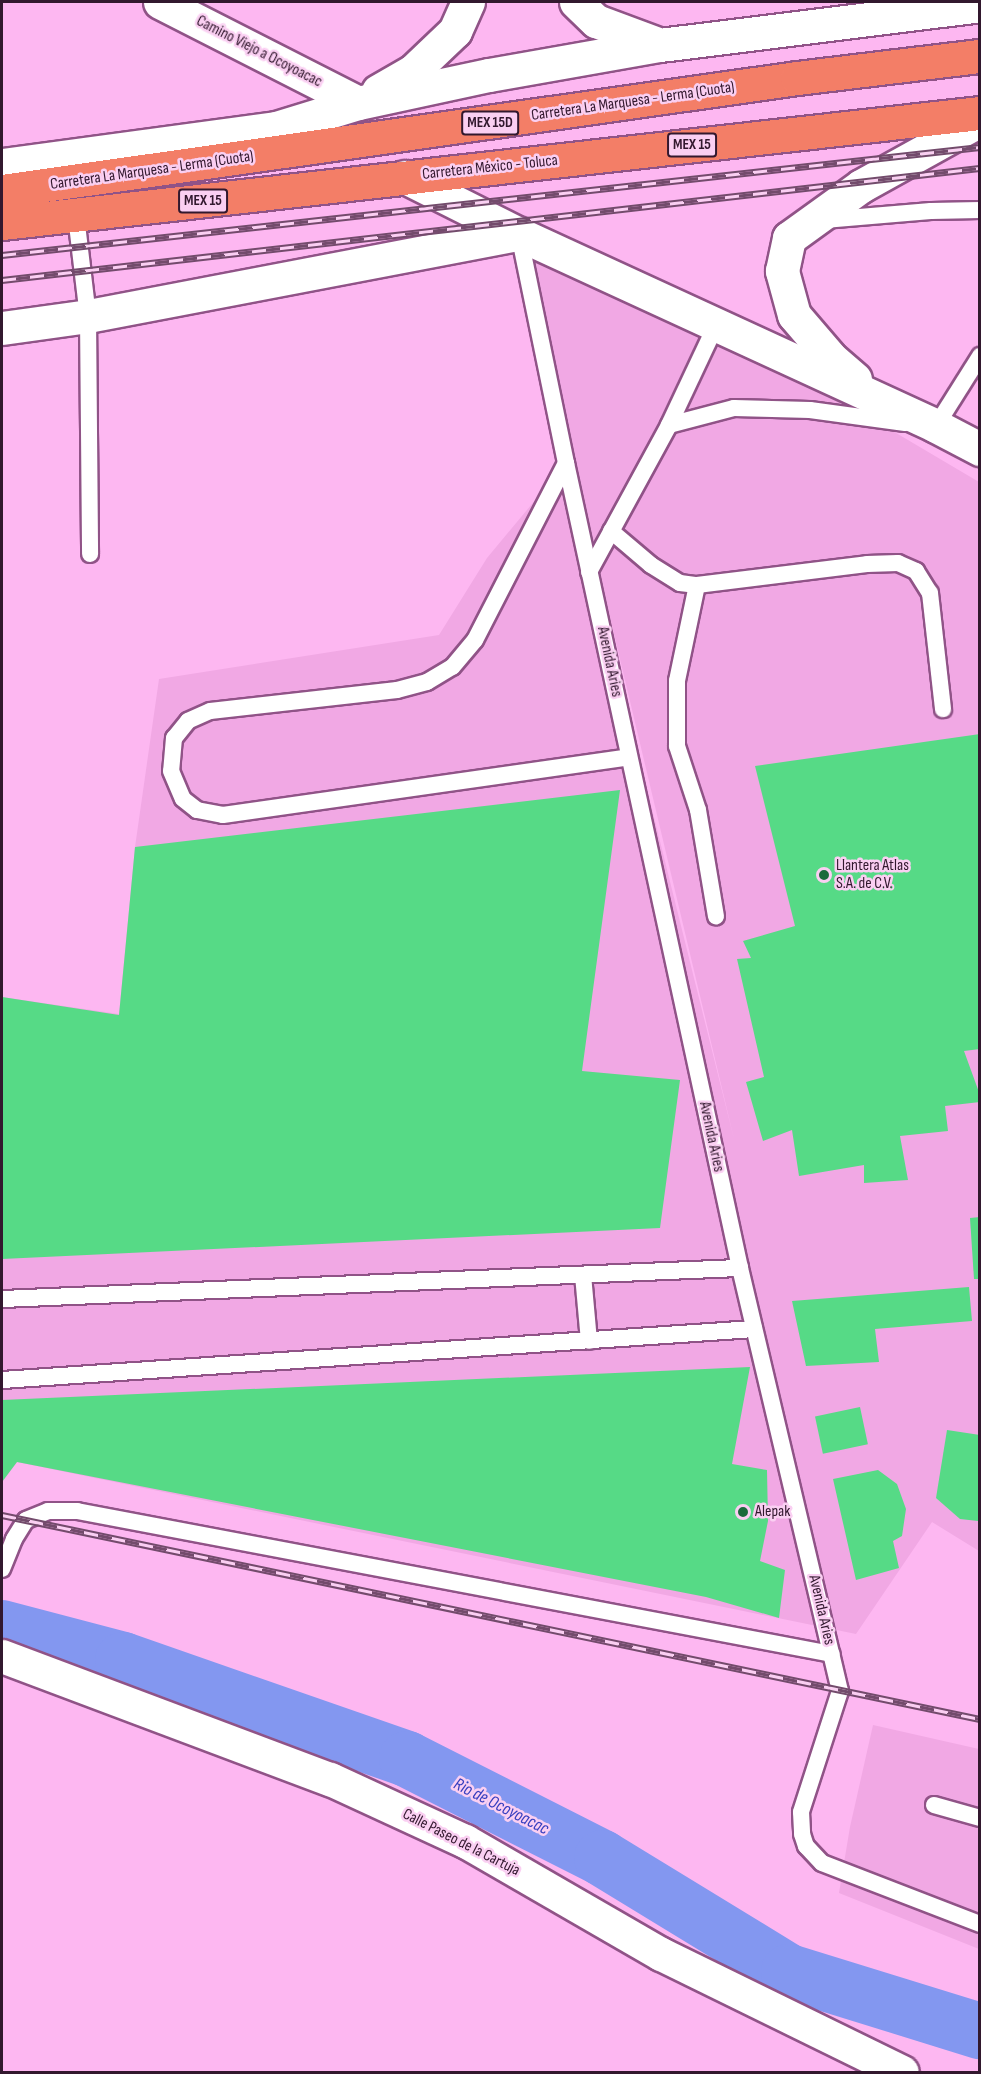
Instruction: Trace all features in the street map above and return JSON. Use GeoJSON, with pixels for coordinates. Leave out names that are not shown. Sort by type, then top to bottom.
{"type":"FeatureCollection","features":[{"type":"Feature","properties":{"kind":"highway","name":"Carretera La Marquesa - Lerma (Cuota)"},"geometry":{"type":"LineString","coordinates":[[2,191],[797,78],[980,56]]}},
{"type":"Feature","properties":{"kind":"highway","name":"Carretera México - Toluca"},"geometry":{"type":"LineString","coordinates":[[2,223],[980,113]]}},
{"type":"Feature","properties":{"kind":"main road","name":"Camino Viejo a Ocoyoacac"},"geometry":{"type":"LineString","coordinates":[[160,2],[358,103]]}},
{"type":"Feature","properties":{"kind":"main road"},"geometry":{"type":"LineString","coordinates":[[358,103],[421,63],[455,31],[468,2]]}},
{"type":"Feature","properties":{"kind":"main road"},"geometry":{"type":"LineString","coordinates":[[576,2],[596,21],[660,45]]}},
{"type":"Feature","properties":{"kind":"main road"},"geometry":{"type":"LineString","coordinates":[[2,165],[276,128],[358,103],[489,75],[660,45],[980,5]]}},
{"type":"Feature","properties":{"kind":"main road"},"geometry":{"type":"LineString","coordinates":[[879,400],[830,357],[794,315],[782,271],[789,238],[861,186],[980,120]]}},
{"type":"Feature","properties":{"kind":"main road"},"geometry":{"type":"LineString","coordinates":[[405,177],[519,234],[936,426],[980,449]]}},
{"type":"Feature","properties":{"kind":"main road"},"geometry":{"type":"LineString","coordinates":[[2,328],[88,316],[519,234]]}},
{"type":"Feature","properties":{"kind":"main road","name":"Calle Paseo de la Cartuja"},"geometry":{"type":"LineString","coordinates":[[2,1656],[330,1779],[465,1841],[661,1954],[902,2073]]}},
{"type":"Feature","properties":{"kind":"lane"},"geometry":{"type":"LineString","coordinates":[[814,221],[931,211],[980,210]]}},
{"type":"Feature","properties":{"kind":"lane"},"geometry":{"type":"LineString","coordinates":[[76,216],[88,316],[90,554]]}},
{"type":"Feature","properties":{"kind":"lane","name":"Avenida Aries"},"geometry":{"type":"LineString","coordinates":[[519,234],[589,572],[740,1268],[840,1691],[801,1812],[802,1834],[806,1846],[822,1863],[980,1924]]}},
{"type":"Feature","properties":{"kind":"lane"},"geometry":{"type":"LineString","coordinates":[[589,572],[669,425],[716,325]]}},
{"type":"Feature","properties":{"kind":"lane"},"geometry":{"type":"LineString","coordinates":[[669,425],[734,408],[810,410],[936,426],[979,356]]}},
{"type":"Feature","properties":{"kind":"lane"},"geometry":{"type":"LineString","coordinates":[[566,463],[475,640],[452,667],[427,682],[397,690],[210,711],[188,721],[174,738],[171,771],[183,799],[197,810],[223,815],[629,757]]}},
{"type":"Feature","properties":{"kind":"lane"},"geometry":{"type":"LineString","coordinates":[[610,531],[651,565],[680,583],[697,585],[898,562],[916,571],[930,593],[943,709]]}},
{"type":"Feature","properties":{"kind":"lane"},"geometry":{"type":"LineString","coordinates":[[697,585],[677,681],[677,746],[698,810],[716,916]]}},
{"type":"Feature","properties":{"kind":"lane"},"geometry":{"type":"LineString","coordinates":[[2,1299],[740,1268]]}},
{"type":"Feature","properties":{"kind":"lane"},"geometry":{"type":"LineString","coordinates":[[584,1275],[589,1341]]}},
{"type":"Feature","properties":{"kind":"lane"},"geometry":{"type":"LineString","coordinates":[[2,1380],[754,1329]]}},
{"type":"Feature","properties":{"kind":"lane"},"geometry":{"type":"LineString","coordinates":[[2,1569],[14,1539],[26,1520],[48,1510],[77,1510],[831,1654]]}},
{"type":"Feature","properties":{"kind":"lane"},"geometry":{"type":"LineString","coordinates":[[934,1805],[980,1818]]}},
{"type":"Feature","properties":{"kind":"shaded area"},"geometry":{"type":"Polygon","coordinates":[[[519,234],[781,365],[979,482],[979,1551],[932,1522],[856,1634],[17,1462],[2,1482],[2,997],[119,1014],[135,847],[159,679],[439,635],[487,558],[566,463],[734,1139],[519,234]]]}},
{"type":"Feature","properties":{"kind":"shaded area"},"geometry":{"type":"Polygon","coordinates":[[[873,1725],[979,1749],[979,1949],[839,1893],[850,1827],[873,1725]]]}},
{"type":"Feature","properties":{"kind":"building"},"geometry":{"type":"Polygon","coordinates":[[[980,734],[980,1049],[964,1051],[980,1095],[980,1102],[945,1106],[948,1131],[900,1136],[908,1180],[864,1183],[864,1165],[799,1176],[792,1130],[763,1141],[746,1082],[764,1077],[737,959],[751,958],[743,941],[795,926],[755,766],[980,734]]]}},
{"type":"Feature","properties":{"kind":"building"},"geometry":{"type":"Polygon","coordinates":[[[620,790],[582,1071],[680,1080],[660,1228],[2,1259],[2,997],[119,1015],[135,847],[620,790]]]}},
{"type":"Feature","properties":{"kind":"building"},"geometry":{"type":"Polygon","coordinates":[[[980,1217],[980,1279],[974,1279],[970,1218],[980,1217]]]}},
{"type":"Feature","properties":{"kind":"building"},"geometry":{"type":"Polygon","coordinates":[[[969,1287],[972,1321],[875,1329],[879,1362],[806,1366],[792,1301],[969,1287]]]}},
{"type":"Feature","properties":{"kind":"building"},"geometry":{"type":"Polygon","coordinates":[[[750,1367],[732,1464],[767,1470],[768,1521],[760,1561],[785,1570],[779,1618],[706,1597],[17,1462],[2,1482],[2,1400],[750,1367]]]}},
{"type":"Feature","properties":{"kind":"building"},"geometry":{"type":"Polygon","coordinates":[[[860,1407],[868,1444],[823,1454],[815,1417],[860,1407]]]}},
{"type":"Feature","properties":{"kind":"building"},"geometry":{"type":"Polygon","coordinates":[[[947,1430],[980,1435],[978,1521],[960,1519],[936,1498],[947,1430]]]}},
{"type":"Feature","properties":{"kind":"building"},"geometry":{"type":"Polygon","coordinates":[[[878,1470],[897,1484],[906,1509],[902,1536],[893,1541],[899,1568],[856,1580],[833,1479],[878,1470]]]}},
{"type":"Feature","properties":{"kind":"waterway","name":"Rio de Ocoyoacac"},"geometry":{"type":"LineString","coordinates":[[2,1628],[123,1660],[407,1759],[602,1858],[789,1972],[980,2031]]}},
{"type":"Feature","properties":{"kind":"railway"},"geometry":{"type":"LineString","coordinates":[[2,255],[980,147]]}},
{"type":"Feature","properties":{"kind":"railway"},"geometry":{"type":"LineString","coordinates":[[2,280],[980,168]]}},
{"type":"Feature","properties":{"kind":"railway"},"geometry":{"type":"LineString","coordinates":[[2,1515],[980,1719]]}},
{"type":"Feature","properties":{"kind":"place","name":"Llantera Atlas S.A. de C.V."},"geometry":{"type":"Point","coordinates":[824,875]}},
{"type":"Feature","properties":{"kind":"place","name":"Alepak"},"geometry":{"type":"Point","coordinates":[743,1512]}}]}
